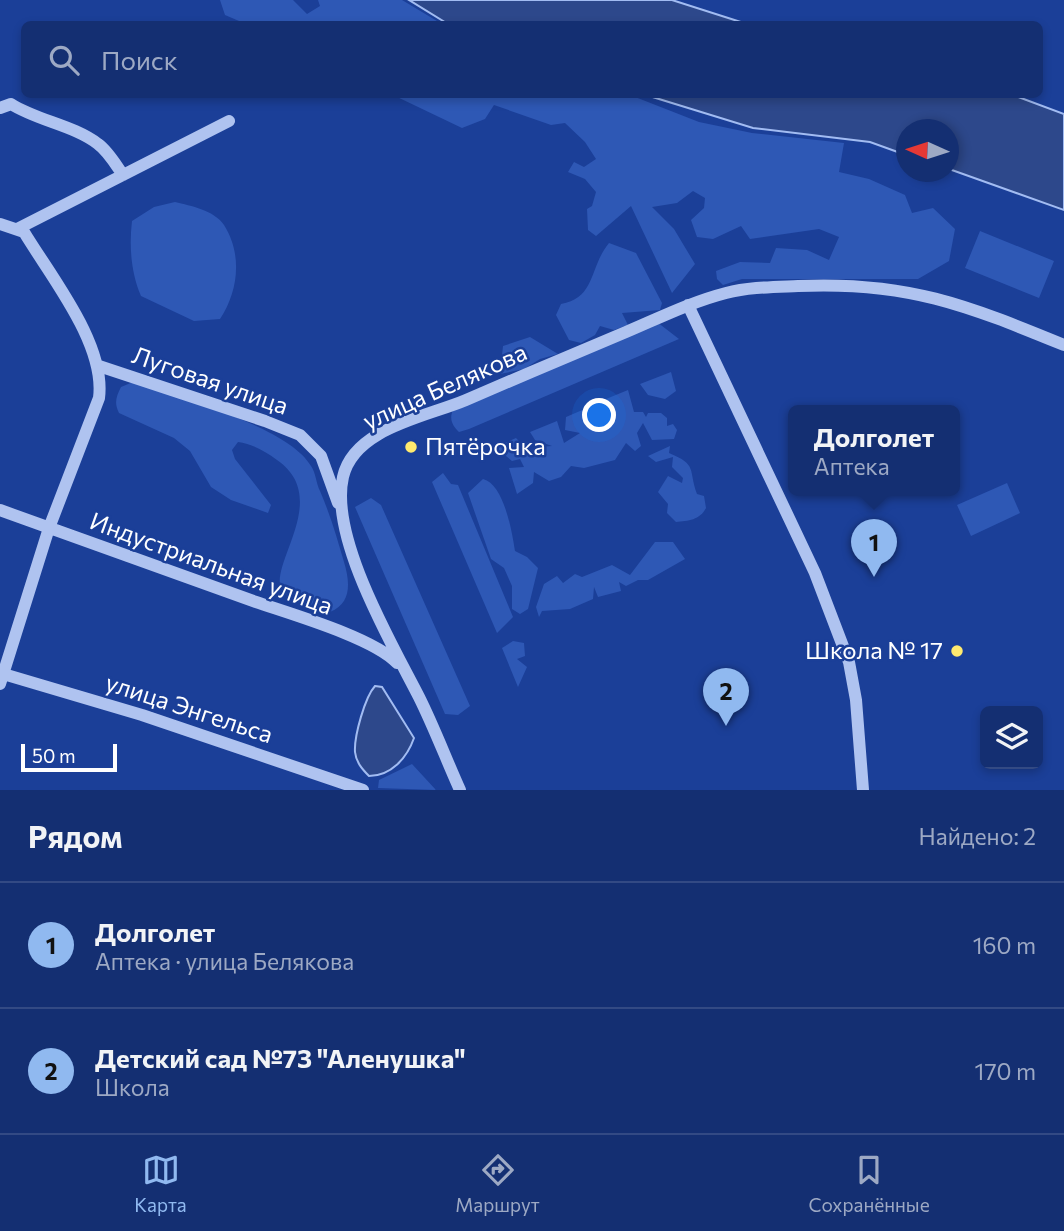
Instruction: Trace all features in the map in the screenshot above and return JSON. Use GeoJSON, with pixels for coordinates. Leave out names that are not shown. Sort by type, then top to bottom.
{"type":"FeatureCollection","features":[{"type":"Feature","properties":{"kind":"street"},"geometry":{"type":"LineString","coordinates":[[0,108],[11,104],[27,114],[82,134],[100,145],[123,175]]}},
{"type":"Feature","properties":{"kind":"street"},"geometry":{"type":"LineString","coordinates":[[1,221],[17,229],[229,121]]}},
{"type":"Feature","properties":{"kind":"street","name":"Луговая улица"},"geometry":{"type":"LineString","coordinates":[[1,677],[49,528],[99,398],[102,380],[99,366],[75,317],[24,232],[17,229]]}},
{"type":"Feature","properties":{"kind":"street","name":"улица Белякова"},"geometry":{"type":"LineString","coordinates":[[402,669],[371,600],[342,514],[341,488],[353,453],[394,427],[443,410],[688,305],[744,289],[876,286],[963,304],[1064,345]]}},
{"type":"Feature","properties":{"kind":"street"},"geometry":{"type":"LineString","coordinates":[[688,305],[810,561],[849,662],[856,700],[862,785]]}},
{"type":"Feature","properties":{"kind":"street","name":"Луговая улица"},"geometry":{"type":"LineString","coordinates":[[99,366],[300,435],[321,456],[342,514]]}},
{"type":"Feature","properties":{"kind":"street","name":"Индустриальная улица"},"geometry":{"type":"LineString","coordinates":[[0,510],[346,635],[390,656],[402,669]]}},
{"type":"Feature","properties":{"kind":"street"},"geometry":{"type":"LineString","coordinates":[[402,669],[419,696],[460,790]]}},
{"type":"Feature","properties":{"kind":"street","name":"улица Энгельса"},"geometry":{"type":"LineString","coordinates":[[1,677],[142,715],[363,790]]}},
{"type":"Feature","properties":{"kind":"shaded area"},"geometry":{"type":"Polygon","coordinates":[[[220,0],[293,0],[307,14],[320,6],[318,0],[402,0],[437,21],[239,21],[225,15],[220,0]]]}},
{"type":"Feature","properties":{"kind":"shaded area"},"geometry":{"type":"Polygon","coordinates":[[[409,0],[672,0],[738,21],[443,21],[409,0]]]}},
{"type":"Feature","properties":{"kind":"shaded area"},"geometry":{"type":"Polygon","coordinates":[[[399,98],[638,98],[699,122],[752,133],[844,143],[839,172],[869,179],[905,195],[912,213],[933,208],[955,229],[949,261],[918,279],[742,279],[723,285],[717,279],[716,271],[740,262],[770,263],[776,248],[807,250],[829,260],[839,237],[819,229],[750,239],[741,226],[713,239],[697,237],[691,220],[704,208],[705,198],[693,191],[677,203],[652,207],[674,229],[695,264],[672,293],[631,206],[596,236],[588,230],[587,209],[592,206],[596,192],[585,179],[568,172],[574,162],[584,167],[596,159],[585,142],[565,123],[551,125],[494,105],[485,119],[462,128],[399,98]]]}},
{"type":"Feature","properties":{"kind":"shaded area"},"geometry":{"type":"Polygon","coordinates":[[[656,98],[1021,98],[1064,114],[1064,210],[959,173],[959,119],[896,119],[896,151],[870,142],[753,128],[656,98]]]}},
{"type":"Feature","properties":{"kind":"shaded area"},"geometry":{"type":"Polygon","coordinates":[[[175,202],[202,209],[214,216],[224,225],[230,237],[236,273],[231,297],[220,319],[194,321],[141,296],[132,259],[132,221],[154,207],[175,202]]]}},
{"type":"Feature","properties":{"kind":"shaded area"},"geometry":{"type":"Polygon","coordinates":[[[980,231],[1054,261],[1039,298],[965,268],[980,231]]]}},
{"type":"Feature","properties":{"kind":"shaded area"},"geometry":{"type":"Polygon","coordinates":[[[609,243],[636,253],[662,303],[660,310],[622,313],[628,325],[614,330],[600,326],[595,335],[581,343],[569,340],[556,315],[561,304],[572,301],[586,288],[609,243]]]}},
{"type":"Feature","properties":{"kind":"shaded area"},"geometry":{"type":"Polygon","coordinates":[[[657,322],[679,339],[469,429],[459,432],[453,424],[453,410],[657,322]]]}},
{"type":"Feature","properties":{"kind":"shaded area"},"geometry":{"type":"Polygon","coordinates":[[[530,337],[558,354],[540,359],[524,369],[500,374],[503,346],[530,337]]]}},
{"type":"Feature","properties":{"kind":"shaded area"},"geometry":{"type":"Polygon","coordinates":[[[671,372],[676,391],[665,399],[648,395],[640,384],[671,372]]]}},
{"type":"Feature","properties":{"kind":"shaded area"},"geometry":{"type":"Polygon","coordinates":[[[133,382],[230,415],[280,438],[299,452],[314,472],[346,570],[348,591],[337,608],[330,612],[284,594],[280,583],[299,514],[299,494],[293,476],[268,454],[238,442],[232,450],[235,459],[271,505],[268,513],[231,500],[211,487],[190,451],[174,438],[119,413],[116,403],[119,391],[121,387],[133,382]]]}},
{"type":"Feature","properties":{"kind":"shaded area"},"geometry":{"type":"Polygon","coordinates":[[[628,390],[634,412],[643,412],[646,417],[648,413],[661,413],[667,418],[667,426],[673,424],[677,430],[674,439],[652,440],[643,423],[637,433],[641,446],[635,451],[626,443],[615,460],[584,468],[571,466],[561,477],[549,481],[534,472],[533,483],[517,494],[509,468],[524,467],[520,459],[512,461],[495,447],[516,438],[529,452],[536,454],[540,447],[552,446],[535,440],[530,432],[557,421],[564,443],[580,433],[565,430],[566,417],[594,405],[602,418],[610,420],[606,399],[628,390]]]}},
{"type":"Feature","properties":{"kind":"shaded area"},"geometry":{"type":"Polygon","coordinates":[[[670,446],[669,453],[688,465],[697,494],[704,496],[706,508],[693,519],[676,522],[667,513],[668,504],[658,492],[668,476],[682,483],[683,478],[672,467],[673,457],[656,462],[648,456],[670,446]]]}},
{"type":"Feature","properties":{"kind":"shaded area"},"geometry":{"type":"Polygon","coordinates":[[[443,473],[451,484],[458,485],[513,617],[497,633],[432,482],[443,473]]]}},
{"type":"Feature","properties":{"kind":"shaded area"},"geometry":{"type":"Polygon","coordinates":[[[483,479],[490,483],[502,499],[515,551],[527,557],[538,568],[528,609],[520,614],[512,609],[512,586],[504,568],[491,559],[468,493],[483,479]]]}},
{"type":"Feature","properties":{"kind":"shaded area"},"geometry":{"type":"Polygon","coordinates":[[[1007,483],[1020,513],[971,536],[957,505],[1007,483]]]}},
{"type":"Feature","properties":{"kind":"shaded area"},"geometry":{"type":"Polygon","coordinates":[[[371,498],[381,505],[470,706],[458,715],[445,714],[355,507],[371,498]]]}},
{"type":"Feature","properties":{"kind":"shaded area"},"geometry":{"type":"Polygon","coordinates":[[[655,542],[673,542],[685,559],[648,580],[638,580],[626,586],[619,582],[621,591],[598,597],[594,587],[593,599],[570,609],[542,611],[539,617],[536,607],[544,584],[557,576],[563,583],[575,574],[582,577],[612,565],[630,575],[655,542]]]}},
{"type":"Feature","properties":{"kind":"shaded area"},"geometry":{"type":"Polygon","coordinates":[[[513,641],[524,643],[525,656],[517,659],[527,667],[518,687],[502,648],[513,641]]]}},
{"type":"Feature","properties":{"kind":"shaded area"},"geometry":{"type":"Polygon","coordinates":[[[375,686],[382,687],[414,738],[397,764],[384,773],[369,776],[358,762],[355,745],[364,707],[375,686]]]}},
{"type":"Feature","properties":{"kind":"shaded area"},"geometry":{"type":"Polygon","coordinates":[[[412,764],[436,790],[378,788],[379,780],[412,764]]]}},
{"type":"Feature","properties":{"kind":"place","name":"Пятёрочка"},"geometry":{"type":"Point","coordinates":[411,447]}},
{"type":"Feature","properties":{"kind":"place","name":"Долголет"},"geometry":{"type":"Point","coordinates":[874,577]}},
{"type":"Feature","properties":{"kind":"place","name":"Школа № 17"},"geometry":{"type":"Point","coordinates":[957,651]}},
{"type":"Feature","properties":{"kind":"place","name":"Детский сад №73 \"Аленушка\""},"geometry":{"type":"Point","coordinates":[726,726]}}]}
